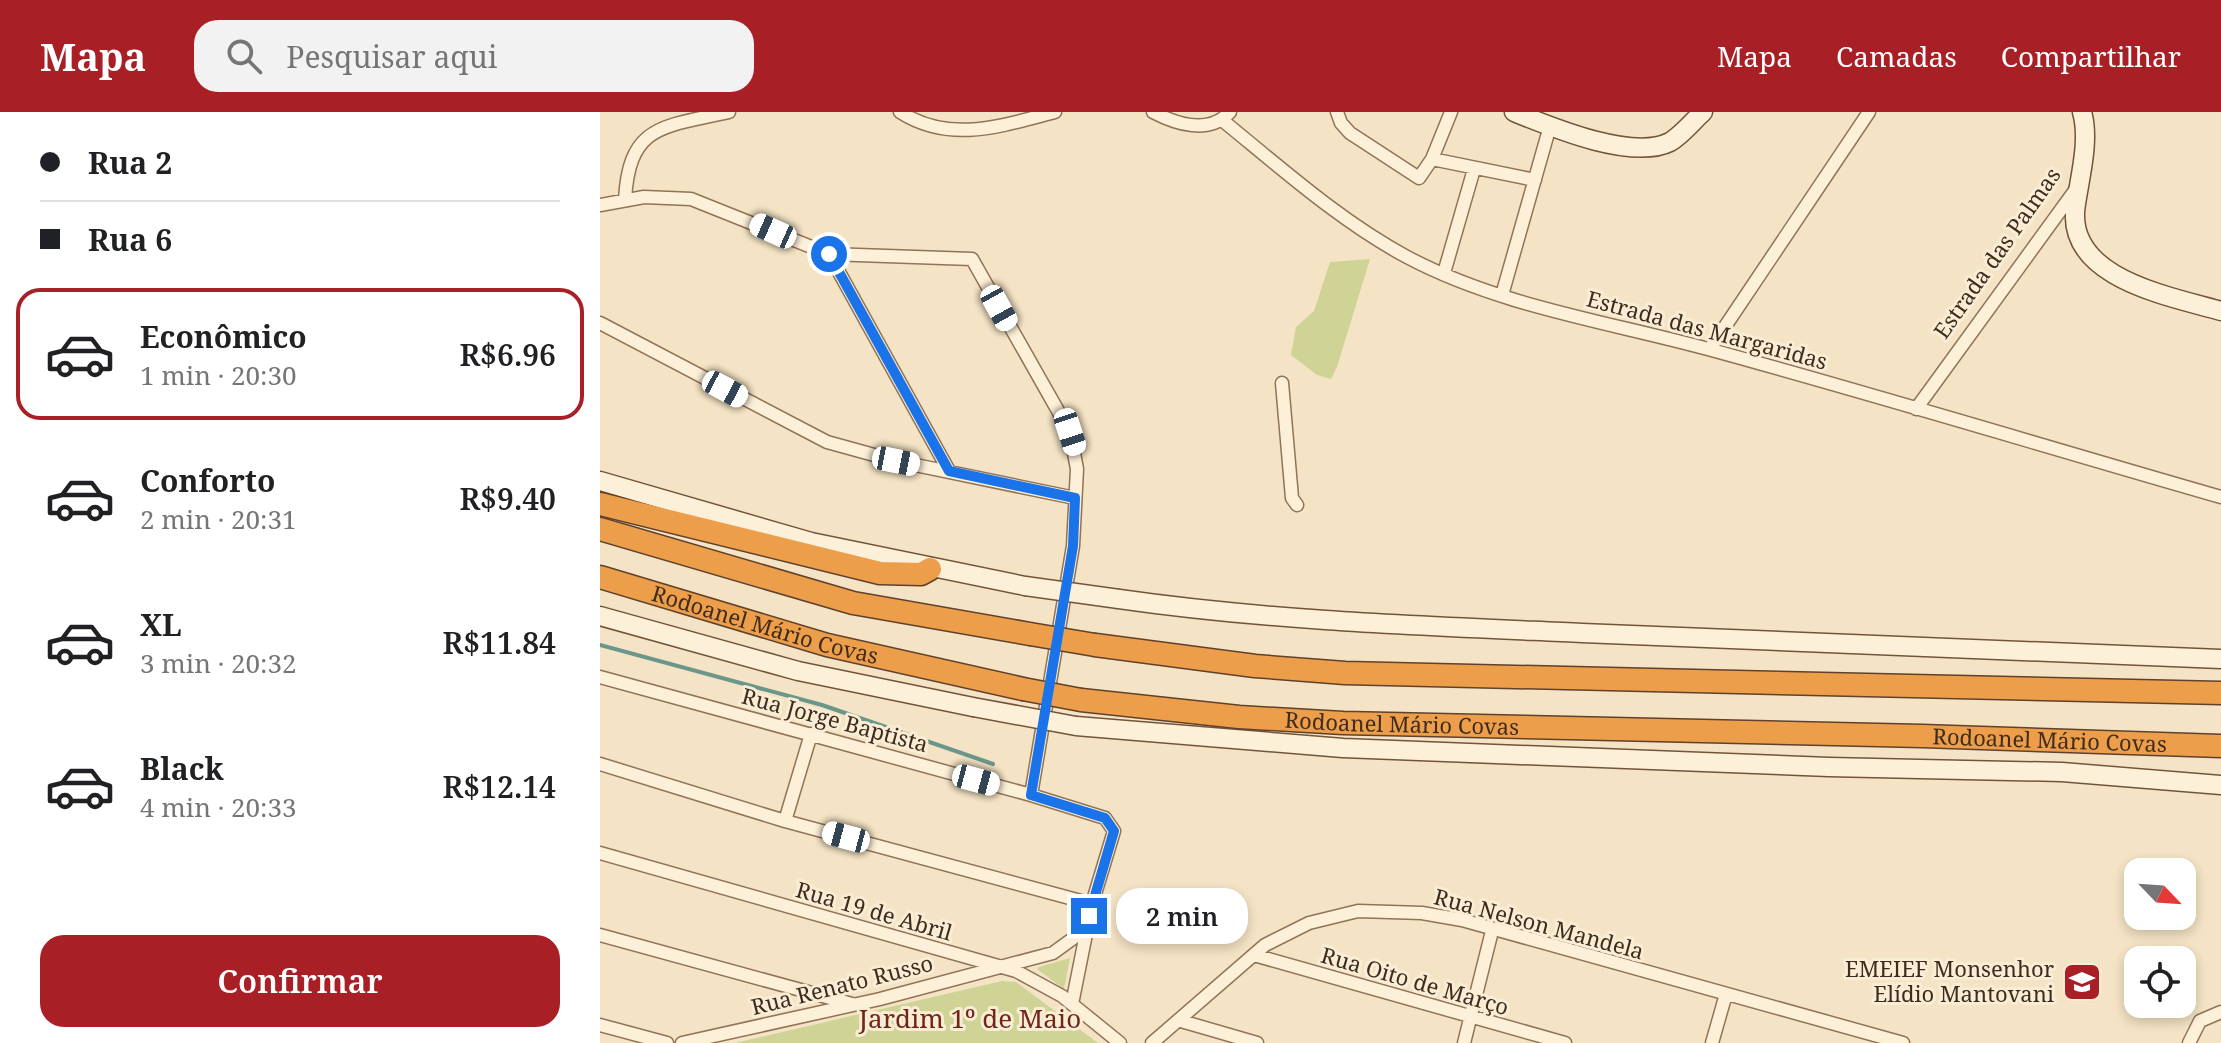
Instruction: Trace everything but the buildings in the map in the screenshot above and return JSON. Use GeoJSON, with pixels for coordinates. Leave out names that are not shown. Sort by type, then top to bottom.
{"type":"FeatureCollection","features":[{"type":"Feature","properties":{"kind":"highway"},"geometry":{"type":"LineString","coordinates":[[600,504],[880,573],[906,575],[930,569]]}},
{"type":"Feature","properties":{"kind":"highway","name":"Rodoanel Mário Covas"},"geometry":{"type":"LineString","coordinates":[[600,529],[853,603],[1095,645],[1255,666],[1345,673],[2221,693]]}},
{"type":"Feature","properties":{"kind":"highway","name":"Rodoanel Mário Covas"},"geometry":{"type":"LineString","coordinates":[[600,577],[827,645],[1023,689],[1081,700],[1239,717],[1343,723],[2221,746]]}},
{"type":"Feature","properties":{"kind":"main road"},"geometry":{"type":"LineString","coordinates":[[1514,112],[1550,126],[1632,148],[1671,141],[1703,112]]}},
{"type":"Feature","properties":{"kind":"main road","name":"Estrada das Palmas"},"geometry":{"type":"LineString","coordinates":[[2079,185],[2083,150],[2082,112]]}},
{"type":"Feature","properties":{"kind":"main road"},"geometry":{"type":"LineString","coordinates":[[2079,185],[2074,213],[2084,250],[2102,266],[2131,283],[2221,311]]}},
{"type":"Feature","properties":{"kind":"main road"},"geometry":{"type":"LineString","coordinates":[[600,481],[737,522],[930,569],[1119,599],[1314,620],[1944,650],[2221,659]]}},
{"type":"Feature","properties":{"kind":"main road"},"geometry":{"type":"LineString","coordinates":[[600,616],[798,671],[1076,726],[1343,748],[1829,767],[2062,772],[2221,785]]}},
{"type":"Feature","properties":{"kind":"street"},"geometry":{"type":"LineString","coordinates":[[625,200],[628,166],[634,150],[645,138],[729,112]]}},
{"type":"Feature","properties":{"kind":"street"},"geometry":{"type":"LineString","coordinates":[[900,112],[922,124],[974,131],[1055,112]]}},
{"type":"Feature","properties":{"kind":"street"},"geometry":{"type":"LineString","coordinates":[[1153,112],[1187,126],[1226,116]]}},
{"type":"Feature","properties":{"kind":"street"},"geometry":{"type":"LineString","coordinates":[[1337,112],[1350,133],[1415,177],[1423,177],[1451,112]]}},
{"type":"Feature","properties":{"kind":"street"},"geometry":{"type":"LineString","coordinates":[[1710,349],[1869,112]]}},
{"type":"Feature","properties":{"kind":"street","name":"Estrada das Margaridas"},"geometry":{"type":"LineString","coordinates":[[1226,116],[1323,201],[1407,256],[1444,273],[1502,295],[1710,349],[2221,497]]}},
{"type":"Feature","properties":{"kind":"street"},"geometry":{"type":"LineString","coordinates":[[1502,295],[1550,126]]}},
{"type":"Feature","properties":{"kind":"street"},"geometry":{"type":"LineString","coordinates":[[1432,159],[1535,180]]}},
{"type":"Feature","properties":{"kind":"street"},"geometry":{"type":"LineString","coordinates":[[1444,273],[1474,169]]}},
{"type":"Feature","properties":{"kind":"street","name":"Estrada das Palmas"},"geometry":{"type":"LineString","coordinates":[[1916,409],[2079,185]]}},
{"type":"Feature","properties":{"kind":"street"},"geometry":{"type":"LineString","coordinates":[[600,205],[625,200],[691,199],[829,254],[972,259],[1070,432],[1077,469],[1073,546],[1031,795]]}},
{"type":"Feature","properties":{"kind":"street"},"geometry":{"type":"LineString","coordinates":[[829,254],[949,471]]}},
{"type":"Feature","properties":{"kind":"street"},"geometry":{"type":"LineString","coordinates":[[600,323],[827,442],[1075,498]]}},
{"type":"Feature","properties":{"kind":"street"},"geometry":{"type":"LineString","coordinates":[[1282,383],[1292,498],[1297,505]]}},
{"type":"Feature","properties":{"kind":"street","name":"Rua Jorge Baptista"},"geometry":{"type":"LineString","coordinates":[[600,677],[1105,818],[1114,831],[1090,910]]}},
{"type":"Feature","properties":{"kind":"street"},"geometry":{"type":"LineString","coordinates":[[785,821],[811,734]]}},
{"type":"Feature","properties":{"kind":"street"},"geometry":{"type":"LineString","coordinates":[[600,764],[1090,910],[1072,1004]]}},
{"type":"Feature","properties":{"kind":"street","name":"Rua 19 de Abril"},"geometry":{"type":"LineString","coordinates":[[600,853],[999,967],[1040,982],[1120,1043]]}},
{"type":"Feature","properties":{"kind":"street","name":"Rua Renato Russo"},"geometry":{"type":"LineString","coordinates":[[682,1043],[1053,953],[1075,937],[1090,910]]}},
{"type":"Feature","properties":{"kind":"street","name":"Rua Nelson Mandela"},"geometry":{"type":"LineString","coordinates":[[1152,1043],[1278,936],[1358,911],[1422,913],[1462,920],[1492,931],[1903,1043]]}},
{"type":"Feature","properties":{"kind":"street"},"geometry":{"type":"LineString","coordinates":[[1464,1043],[1492,931]]}},
{"type":"Feature","properties":{"kind":"street"},"geometry":{"type":"LineString","coordinates":[[600,935],[852,1004]]}},
{"type":"Feature","properties":{"kind":"street","name":"Rua Oito de Março"},"geometry":{"type":"LineString","coordinates":[[1254,955],[1565,1043]]}},
{"type":"Feature","properties":{"kind":"street"},"geometry":{"type":"LineString","coordinates":[[1712,1043],[1726,994]]}},
{"type":"Feature","properties":{"kind":"street"},"geometry":{"type":"LineString","coordinates":[[2189,1043],[2200,1021],[2221,1012]]}},
{"type":"Feature","properties":{"kind":"street"},"geometry":{"type":"LineString","coordinates":[[1181,1021],[1257,1043]]}},
{"type":"Feature","properties":{"kind":"street"},"geometry":{"type":"LineString","coordinates":[[600,1025],[667,1043]]}},
{"type":"Feature","properties":{"kind":"green space"},"geometry":{"type":"Polygon","coordinates":[[[1370,259],[1337,367],[1331,379],[1317,375],[1291,355],[1296,327],[1314,311],[1330,262],[1370,259]]]}},
{"type":"Feature","properties":{"kind":"green space"},"geometry":{"type":"Polygon","coordinates":[[[1070,958],[1064,989],[1037,969],[1039,967],[1070,958]]]}},
{"type":"Feature","properties":{"kind":"green space"},"geometry":{"type":"Polygon","coordinates":[[[1002,981],[1016,982],[1098,1043],[735,1043],[1002,981]]]}},
{"type":"Feature","properties":{"kind":"waterway"},"geometry":{"type":"LineString","coordinates":[[600,645],[822,705],[993,764]]}},
{"type":"Feature","properties":{"kind":"place","name":"EMEIEF Monsenhor Elídio Mantovani"},"geometry":{"type":"Point","coordinates":[2082,982]}},
{"type":"Feature","properties":{"kind":"district","name":"Jardim 1º de Maio"},"geometry":{"type":"Point","coordinates":[970,1019]}},
{"type":"Feature","properties":{"kind":"route"},"geometry":{"type":"LineString","coordinates":[[829,254],[949,471],[1075,498],[1073,546],[1031,795],[1105,818],[1112,824],[1114,831],[1089,916]]}}]}
